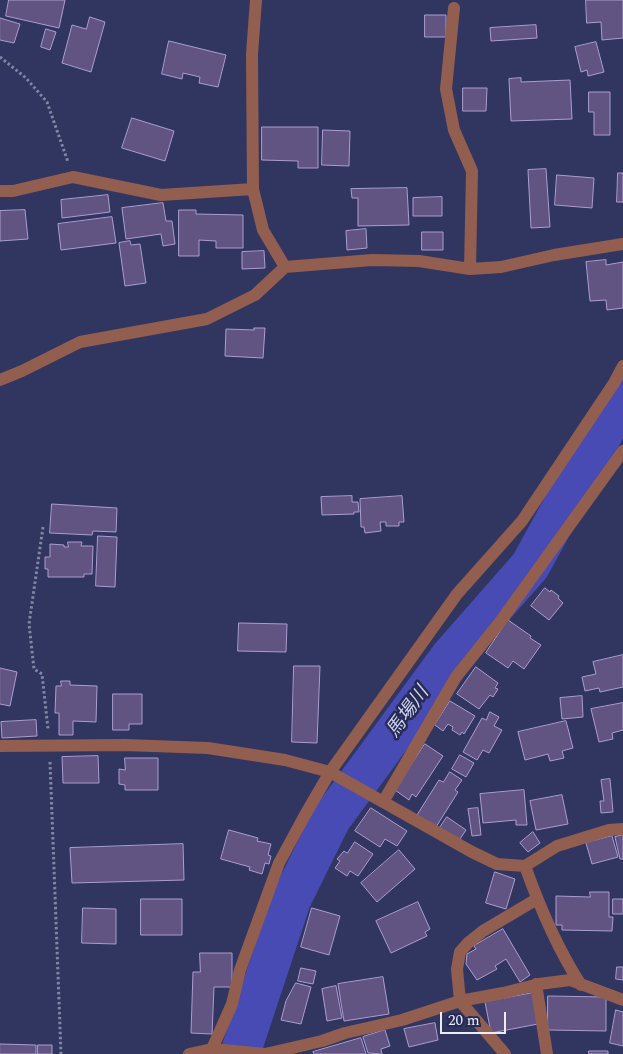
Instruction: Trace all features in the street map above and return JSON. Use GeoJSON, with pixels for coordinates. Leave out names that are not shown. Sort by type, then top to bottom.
{"type":"FeatureCollection","features":[{"type":"Feature","properties":{"kind":"street"},"geometry":{"type":"LineString","coordinates":[[256,0],[252,54],[253,189],[263,230],[285,267]]}},
{"type":"Feature","properties":{"kind":"street"},"geometry":{"type":"LineString","coordinates":[[454,8],[446,89],[454,130],[472,171],[470,269]]}},
{"type":"Feature","properties":{"kind":"street"},"geometry":{"type":"LineString","coordinates":[[0,191],[13,191],[73,176],[160,195],[253,189]]}},
{"type":"Feature","properties":{"kind":"street"},"geometry":{"type":"LineString","coordinates":[[0,380],[80,342],[207,319],[255,296],[285,267],[372,260],[419,261],[470,269],[501,267],[554,255],[623,244]]}},
{"type":"Feature","properties":{"kind":"street"},"geometry":{"type":"LineString","coordinates":[[216,1049],[232,1004],[240,970],[279,863],[330,772],[457,594],[522,521],[614,383],[623,366]]}},
{"type":"Feature","properties":{"kind":"street"},"geometry":{"type":"LineString","coordinates":[[383,802],[456,677],[500,622],[623,451]]}},
{"type":"Feature","properties":{"kind":"street"},"geometry":{"type":"LineString","coordinates":[[0,746],[49,744],[208,748],[285,760],[330,772],[496,864],[525,866],[557,846],[609,830],[623,828]]}},
{"type":"Feature","properties":{"kind":"street"},"geometry":{"type":"LineString","coordinates":[[525,866],[537,899],[564,959],[581,985]]}},
{"type":"Feature","properties":{"kind":"street"},"geometry":{"type":"LineString","coordinates":[[505,1054],[460,1000],[457,969],[460,952],[483,931],[537,899]]}},
{"type":"Feature","properties":{"kind":"street"},"geometry":{"type":"LineString","coordinates":[[189,1054],[216,1049],[265,1054],[402,1020],[460,1000],[503,993],[536,984],[570,980],[623,1000]]}},
{"type":"Feature","properties":{"kind":"street"},"geometry":{"type":"LineString","coordinates":[[536,984],[547,1054]]}},
{"type":"Feature","properties":{"kind":"path"},"geometry":{"type":"LineString","coordinates":[[0,57],[26,78],[47,102],[73,176]]}},
{"type":"Feature","properties":{"kind":"path"},"geometry":{"type":"LineString","coordinates":[[43,528],[29,624],[34,669],[42,674],[49,744],[61,1054]]}},
{"type":"Feature","properties":{"kind":"building"},"geometry":{"type":"Polygon","coordinates":[[[9,0],[65,0],[59,28],[6,16],[9,0]]]}},
{"type":"Feature","properties":{"kind":"building"},"geometry":{"type":"Polygon","coordinates":[[[586,0],[623,0],[623,38],[602,40],[601,22],[587,23],[586,0]]]}},
{"type":"Feature","properties":{"kind":"building"},"geometry":{"type":"Polygon","coordinates":[[[425,15],[446,15],[446,37],[425,37],[425,15]]]}},
{"type":"Feature","properties":{"kind":"building"},"geometry":{"type":"Polygon","coordinates":[[[90,17],[105,22],[91,72],[62,63],[72,25],[86,29],[90,17]]]}},
{"type":"Feature","properties":{"kind":"building"},"geometry":{"type":"Polygon","coordinates":[[[0,18],[20,24],[14,43],[0,40],[0,18]]]}},
{"type":"Feature","properties":{"kind":"building"},"geometry":{"type":"Polygon","coordinates":[[[536,25],[537,38],[491,41],[490,28],[536,25]]]}},
{"type":"Feature","properties":{"kind":"building"},"geometry":{"type":"Polygon","coordinates":[[[46,29],[56,32],[50,50],[41,47],[46,29]]]}},
{"type":"Feature","properties":{"kind":"building"},"geometry":{"type":"Polygon","coordinates":[[[169,41],[226,55],[218,87],[199,83],[200,77],[183,73],[182,79],[162,74],[169,41]]]}},
{"type":"Feature","properties":{"kind":"building"},"geometry":{"type":"Polygon","coordinates":[[[596,42],[604,72],[588,76],[587,70],[581,72],[575,47],[596,42]]]}},
{"type":"Feature","properties":{"kind":"building"},"geometry":{"type":"Polygon","coordinates":[[[521,78],[521,82],[570,80],[572,119],[511,121],[509,79],[521,78]]]}},
{"type":"Feature","properties":{"kind":"building"},"geometry":{"type":"Polygon","coordinates":[[[463,88],[487,88],[486,111],[463,111],[463,88]]]}},
{"type":"Feature","properties":{"kind":"building"},"geometry":{"type":"Polygon","coordinates":[[[589,92],[610,92],[610,135],[594,135],[594,112],[589,112],[589,92]]]}},
{"type":"Feature","properties":{"kind":"building"},"geometry":{"type":"Polygon","coordinates":[[[132,118],[174,131],[165,161],[122,148],[132,118]]]}},
{"type":"Feature","properties":{"kind":"building"},"geometry":{"type":"Polygon","coordinates":[[[262,127],[318,127],[318,168],[298,168],[298,161],[262,160],[262,127]]]}},
{"type":"Feature","properties":{"kind":"building"},"geometry":{"type":"Polygon","coordinates":[[[323,130],[350,131],[349,166],[322,165],[323,130]]]}},
{"type":"Feature","properties":{"kind":"building"},"geometry":{"type":"Polygon","coordinates":[[[546,169],[550,227],[531,228],[528,170],[546,169]]]}},
{"type":"Feature","properties":{"kind":"building"},"geometry":{"type":"Polygon","coordinates":[[[618,173],[623,173],[623,202],[617,202],[618,173]]]}},
{"type":"Feature","properties":{"kind":"building"},"geometry":{"type":"Polygon","coordinates":[[[557,175],[594,178],[592,208],[555,205],[557,175]]]}},
{"type":"Feature","properties":{"kind":"building"},"geometry":{"type":"Polygon","coordinates":[[[407,188],[409,225],[358,226],[358,198],[352,198],[351,189],[407,188]]]}},
{"type":"Feature","properties":{"kind":"building"},"geometry":{"type":"Polygon","coordinates":[[[108,195],[110,212],[62,218],[61,200],[108,195]]]}},
{"type":"Feature","properties":{"kind":"building"},"geometry":{"type":"Polygon","coordinates":[[[442,197],[442,216],[413,216],[413,198],[442,197]]]}},
{"type":"Feature","properties":{"kind":"building"},"geometry":{"type":"Polygon","coordinates":[[[163,203],[166,221],[172,221],[175,244],[163,246],[161,234],[126,239],[122,208],[163,203]]]}},
{"type":"Feature","properties":{"kind":"building"},"geometry":{"type":"Polygon","coordinates":[[[25,210],[28,239],[0,241],[0,211],[25,210]]]}},
{"type":"Feature","properties":{"kind":"building"},"geometry":{"type":"Polygon","coordinates":[[[179,210],[196,210],[196,214],[243,215],[243,248],[216,248],[216,241],[199,240],[199,256],[179,256],[179,210]]]}},
{"type":"Feature","properties":{"kind":"building"},"geometry":{"type":"Polygon","coordinates":[[[112,217],[116,243],[61,250],[58,224],[112,217]]]}},
{"type":"Feature","properties":{"kind":"building"},"geometry":{"type":"Polygon","coordinates":[[[366,229],[367,248],[347,250],[346,231],[366,229]]]}},
{"type":"Feature","properties":{"kind":"building"},"geometry":{"type":"Polygon","coordinates":[[[422,232],[443,232],[443,250],[422,250],[422,232]]]}},
{"type":"Feature","properties":{"kind":"building"},"geometry":{"type":"Polygon","coordinates":[[[130,241],[131,245],[140,244],[146,283],[125,286],[119,243],[130,241]]]}},
{"type":"Feature","properties":{"kind":"building"},"geometry":{"type":"Polygon","coordinates":[[[264,251],[265,268],[242,269],[242,252],[264,251]]]}},
{"type":"Feature","properties":{"kind":"building"},"geometry":{"type":"Polygon","coordinates":[[[606,260],[606,265],[623,262],[623,308],[607,310],[606,300],[590,301],[586,262],[606,260]]]}},
{"type":"Feature","properties":{"kind":"building"},"geometry":{"type":"Polygon","coordinates":[[[254,328],[265,328],[263,358],[225,356],[226,329],[254,330],[254,328]]]}},
{"type":"Feature","properties":{"kind":"building"},"geometry":{"type":"Polygon","coordinates":[[[352,496],[352,502],[358,502],[359,512],[354,512],[354,514],[322,515],[321,497],[352,496]]]}},
{"type":"Feature","properties":{"kind":"building"},"geometry":{"type":"Polygon","coordinates":[[[402,496],[404,522],[399,522],[399,526],[386,526],[386,522],[380,522],[381,531],[365,533],[364,527],[361,527],[360,499],[402,496]]]}},
{"type":"Feature","properties":{"kind":"building"},"geometry":{"type":"Polygon","coordinates":[[[52,504],[117,508],[116,532],[93,531],[92,535],[50,533],[52,504]]]}},
{"type":"Feature","properties":{"kind":"building"},"geometry":{"type":"Polygon","coordinates":[[[98,536],[117,537],[115,587],[96,586],[98,536]]]}},
{"type":"Feature","properties":{"kind":"building"},"geometry":{"type":"Polygon","coordinates":[[[68,542],[82,542],[81,546],[93,546],[92,574],[84,574],[84,577],[48,577],[48,569],[45,569],[45,557],[50,557],[50,544],[68,547],[68,542]]]}},
{"type":"Feature","properties":{"kind":"building"},"geometry":{"type":"Polygon","coordinates":[[[545,588],[559,596],[558,598],[563,603],[549,620],[531,606],[545,588]]]}},
{"type":"Feature","properties":{"kind":"building"},"geometry":{"type":"Polygon","coordinates":[[[508,620],[541,645],[524,669],[513,661],[508,668],[486,653],[508,620]]]}},
{"type":"Feature","properties":{"kind":"building"},"geometry":{"type":"Polygon","coordinates":[[[239,623],[287,624],[286,652],[238,651],[239,623]]]}},
{"type":"Feature","properties":{"kind":"building"},"geometry":{"type":"Polygon","coordinates":[[[623,655],[623,687],[600,692],[599,688],[585,691],[582,677],[596,674],[593,662],[623,655]]]}},
{"type":"Feature","properties":{"kind":"building"},"geometry":{"type":"Polygon","coordinates":[[[294,666],[320,666],[317,743],[292,742],[294,666]]]}},
{"type":"Feature","properties":{"kind":"building"},"geometry":{"type":"Polygon","coordinates":[[[476,667],[498,683],[495,688],[498,689],[493,697],[490,695],[479,709],[457,694],[476,667]]]}},
{"type":"Feature","properties":{"kind":"building"},"geometry":{"type":"Polygon","coordinates":[[[0,668],[17,672],[10,706],[0,704],[0,668]]]}},
{"type":"Feature","properties":{"kind":"building"},"geometry":{"type":"Polygon","coordinates":[[[61,681],[70,681],[70,685],[97,686],[96,722],[73,721],[73,735],[59,735],[59,713],[55,713],[56,686],[61,686],[61,681]]]}},
{"type":"Feature","properties":{"kind":"building"},"geometry":{"type":"Polygon","coordinates":[[[113,694],[142,694],[142,724],[129,724],[129,730],[113,730],[113,694]]]}},
{"type":"Feature","properties":{"kind":"building"},"geometry":{"type":"Polygon","coordinates":[[[582,696],[583,717],[562,719],[560,698],[582,696]]]}},
{"type":"Feature","properties":{"kind":"building"},"geometry":{"type":"Polygon","coordinates":[[[450,701],[475,716],[464,734],[462,732],[460,735],[452,730],[453,727],[448,724],[443,731],[435,725],[450,701]]]}},
{"type":"Feature","properties":{"kind":"building"},"geometry":{"type":"Polygon","coordinates":[[[623,703],[623,730],[612,733],[613,739],[599,742],[591,709],[623,703]]]}},
{"type":"Feature","properties":{"kind":"building"},"geometry":{"type":"Polygon","coordinates":[[[490,712],[499,717],[494,726],[502,730],[489,753],[483,750],[477,760],[463,752],[482,718],[486,720],[490,712]]]}},
{"type":"Feature","properties":{"kind":"building"},"geometry":{"type":"Polygon","coordinates":[[[36,720],[37,736],[2,738],[1,722],[36,720]]]}},
{"type":"Feature","properties":{"kind":"building"},"geometry":{"type":"Polygon","coordinates":[[[566,721],[573,748],[562,751],[564,758],[550,761],[548,754],[525,760],[518,732],[566,721]]]}},
{"type":"Feature","properties":{"kind":"building"},"geometry":{"type":"Polygon","coordinates":[[[425,744],[443,756],[416,797],[412,794],[409,800],[395,790],[425,744]]]}},
{"type":"Feature","properties":{"kind":"building"},"geometry":{"type":"Polygon","coordinates":[[[460,755],[474,763],[466,777],[452,769],[460,755]]]}},
{"type":"Feature","properties":{"kind":"building"},"geometry":{"type":"Polygon","coordinates":[[[98,756],[99,783],[63,783],[62,757],[98,756]]]}},
{"type":"Feature","properties":{"kind":"building"},"geometry":{"type":"Polygon","coordinates":[[[125,758],[158,758],[158,790],[125,790],[125,785],[119,784],[119,769],[125,770],[125,758]]]}},
{"type":"Feature","properties":{"kind":"building"},"geometry":{"type":"Polygon","coordinates":[[[450,772],[462,780],[455,790],[458,792],[436,827],[417,815],[439,780],[443,782],[450,772]]]}},
{"type":"Feature","properties":{"kind":"building"},"geometry":{"type":"Polygon","coordinates":[[[610,779],[613,812],[601,813],[600,801],[604,801],[601,780],[610,779]]]}},
{"type":"Feature","properties":{"kind":"building"},"geometry":{"type":"Polygon","coordinates":[[[524,790],[527,825],[516,825],[516,820],[483,823],[480,794],[524,790]]]}},
{"type":"Feature","properties":{"kind":"building"},"geometry":{"type":"Polygon","coordinates":[[[562,795],[568,824],[536,830],[530,801],[562,795]]]}},
{"type":"Feature","properties":{"kind":"building"},"geometry":{"type":"Polygon","coordinates":[[[371,808],[407,831],[397,846],[385,839],[380,847],[355,831],[371,808]]]}},
{"type":"Feature","properties":{"kind":"building"},"geometry":{"type":"Polygon","coordinates":[[[478,808],[481,835],[472,836],[468,809],[478,808]]]}},
{"type":"Feature","properties":{"kind":"building"},"geometry":{"type":"Polygon","coordinates":[[[447,817],[466,830],[458,842],[439,829],[447,817]]]}},
{"type":"Feature","properties":{"kind":"building"},"geometry":{"type":"Polygon","coordinates":[[[229,830],[258,838],[257,841],[271,844],[268,855],[271,856],[269,864],[265,863],[262,874],[249,870],[250,867],[221,859],[229,830]]]}},
{"type":"Feature","properties":{"kind":"building"},"geometry":{"type":"Polygon","coordinates":[[[533,832],[540,843],[528,852],[520,843],[533,832]]]}},
{"type":"Feature","properties":{"kind":"building"},"geometry":{"type":"Polygon","coordinates":[[[623,835],[623,859],[620,859],[615,837],[623,835]]]}},
{"type":"Feature","properties":{"kind":"building"},"geometry":{"type":"Polygon","coordinates":[[[612,836],[618,857],[592,864],[586,843],[612,836]]]}},
{"type":"Feature","properties":{"kind":"building"},"geometry":{"type":"Polygon","coordinates":[[[355,842],[373,854],[358,876],[350,871],[347,876],[335,868],[340,861],[337,859],[344,851],[347,853],[355,842]]]}},
{"type":"Feature","properties":{"kind":"building"},"geometry":{"type":"Polygon","coordinates":[[[183,844],[184,880],[72,883],[70,848],[183,844]]]}},
{"type":"Feature","properties":{"kind":"building"},"geometry":{"type":"Polygon","coordinates":[[[399,850],[415,869],[377,902],[361,883],[399,850]]]}},
{"type":"Feature","properties":{"kind":"building"},"geometry":{"type":"Polygon","coordinates":[[[495,872],[515,879],[506,909],[486,903],[495,872]]]}},
{"type":"Feature","properties":{"kind":"building"},"geometry":{"type":"Polygon","coordinates":[[[590,892],[609,892],[609,917],[613,917],[612,931],[562,930],[562,925],[556,925],[556,896],[590,897],[590,892]]]}},
{"type":"Feature","properties":{"kind":"building"},"geometry":{"type":"Polygon","coordinates":[[[141,899],[182,899],[182,935],[141,935],[141,899]]]}},
{"type":"Feature","properties":{"kind":"building"},"geometry":{"type":"Polygon","coordinates":[[[613,899],[623,899],[623,914],[613,914],[613,899]]]}},
{"type":"Feature","properties":{"kind":"building"},"geometry":{"type":"Polygon","coordinates":[[[418,902],[430,929],[425,932],[427,936],[391,953],[376,921],[418,902]]]}},
{"type":"Feature","properties":{"kind":"building"},"geometry":{"type":"Polygon","coordinates":[[[83,908],[116,909],[116,944],[82,943],[83,908]]]}},
{"type":"Feature","properties":{"kind":"building"},"geometry":{"type":"Polygon","coordinates":[[[312,908],[340,916],[329,955],[301,947],[312,908]]]}},
{"type":"Feature","properties":{"kind":"building"},"geometry":{"type":"Polygon","coordinates":[[[503,929],[530,975],[520,982],[506,959],[495,966],[497,969],[477,980],[466,964],[467,954],[476,949],[474,946],[503,929]]]}},
{"type":"Feature","properties":{"kind":"building"},"geometry":{"type":"Polygon","coordinates":[[[200,953],[232,953],[232,987],[214,987],[212,1034],[191,1033],[193,972],[200,972],[200,953]]]}},
{"type":"Feature","properties":{"kind":"building"},"geometry":{"type":"Polygon","coordinates":[[[617,967],[623,967],[623,980],[616,979],[617,967]]]}},
{"type":"Feature","properties":{"kind":"building"},"geometry":{"type":"Polygon","coordinates":[[[301,968],[316,971],[313,984],[298,981],[301,968]]]}},
{"type":"Feature","properties":{"kind":"building"},"geometry":{"type":"Polygon","coordinates":[[[383,977],[389,1014],[344,1021],[338,984],[383,977]]]}},
{"type":"Feature","properties":{"kind":"building"},"geometry":{"type":"Polygon","coordinates":[[[296,983],[311,987],[301,1024],[281,1020],[286,1001],[296,983]]]}},
{"type":"Feature","properties":{"kind":"building"},"geometry":{"type":"Polygon","coordinates":[[[336,986],[342,1018],[327,1021],[322,989],[336,986]]]}},
{"type":"Feature","properties":{"kind":"building"},"geometry":{"type":"Polygon","coordinates":[[[533,993],[538,1024],[491,1033],[485,1002],[533,993]]]}},
{"type":"Feature","properties":{"kind":"building"},"geometry":{"type":"Polygon","coordinates":[[[548,996],[606,997],[606,1031],[548,1030],[548,996]]]}},
{"type":"Feature","properties":{"kind":"building"},"geometry":{"type":"Polygon","coordinates":[[[616,1010],[623,1012],[623,1046],[610,1043],[616,1010]]]}},
{"type":"Feature","properties":{"kind":"building"},"geometry":{"type":"Polygon","coordinates":[[[435,1023],[438,1040],[409,1047],[404,1029],[435,1023]]]}},
{"type":"Feature","properties":{"kind":"building"},"geometry":{"type":"Polygon","coordinates":[[[385,1030],[390,1046],[381,1049],[382,1054],[368,1053],[363,1037],[385,1030]]]}},
{"type":"Feature","properties":{"kind":"building"},"geometry":{"type":"Polygon","coordinates":[[[361,1038],[366,1054],[314,1054],[313,1052],[361,1038]]]}},
{"type":"Feature","properties":{"kind":"building"},"geometry":{"type":"Polygon","coordinates":[[[0,1044],[36,1045],[36,1054],[0,1054],[0,1044]]]}},
{"type":"Feature","properties":{"kind":"building"},"geometry":{"type":"Polygon","coordinates":[[[38,1045],[52,1045],[52,1054],[38,1054],[38,1045]]]}},
{"type":"Feature","properties":{"kind":"building"},"geometry":{"type":"Polygon","coordinates":[[[589,1051],[608,1051],[608,1054],[589,1054],[589,1051]]]}},
{"type":"Feature","properties":{"kind":"waterway","name":"馬場川"},"geometry":{"type":"LineString","coordinates":[[240,1054],[291,900],[331,819],[450,657],[530,566],[623,397]]}}]}
